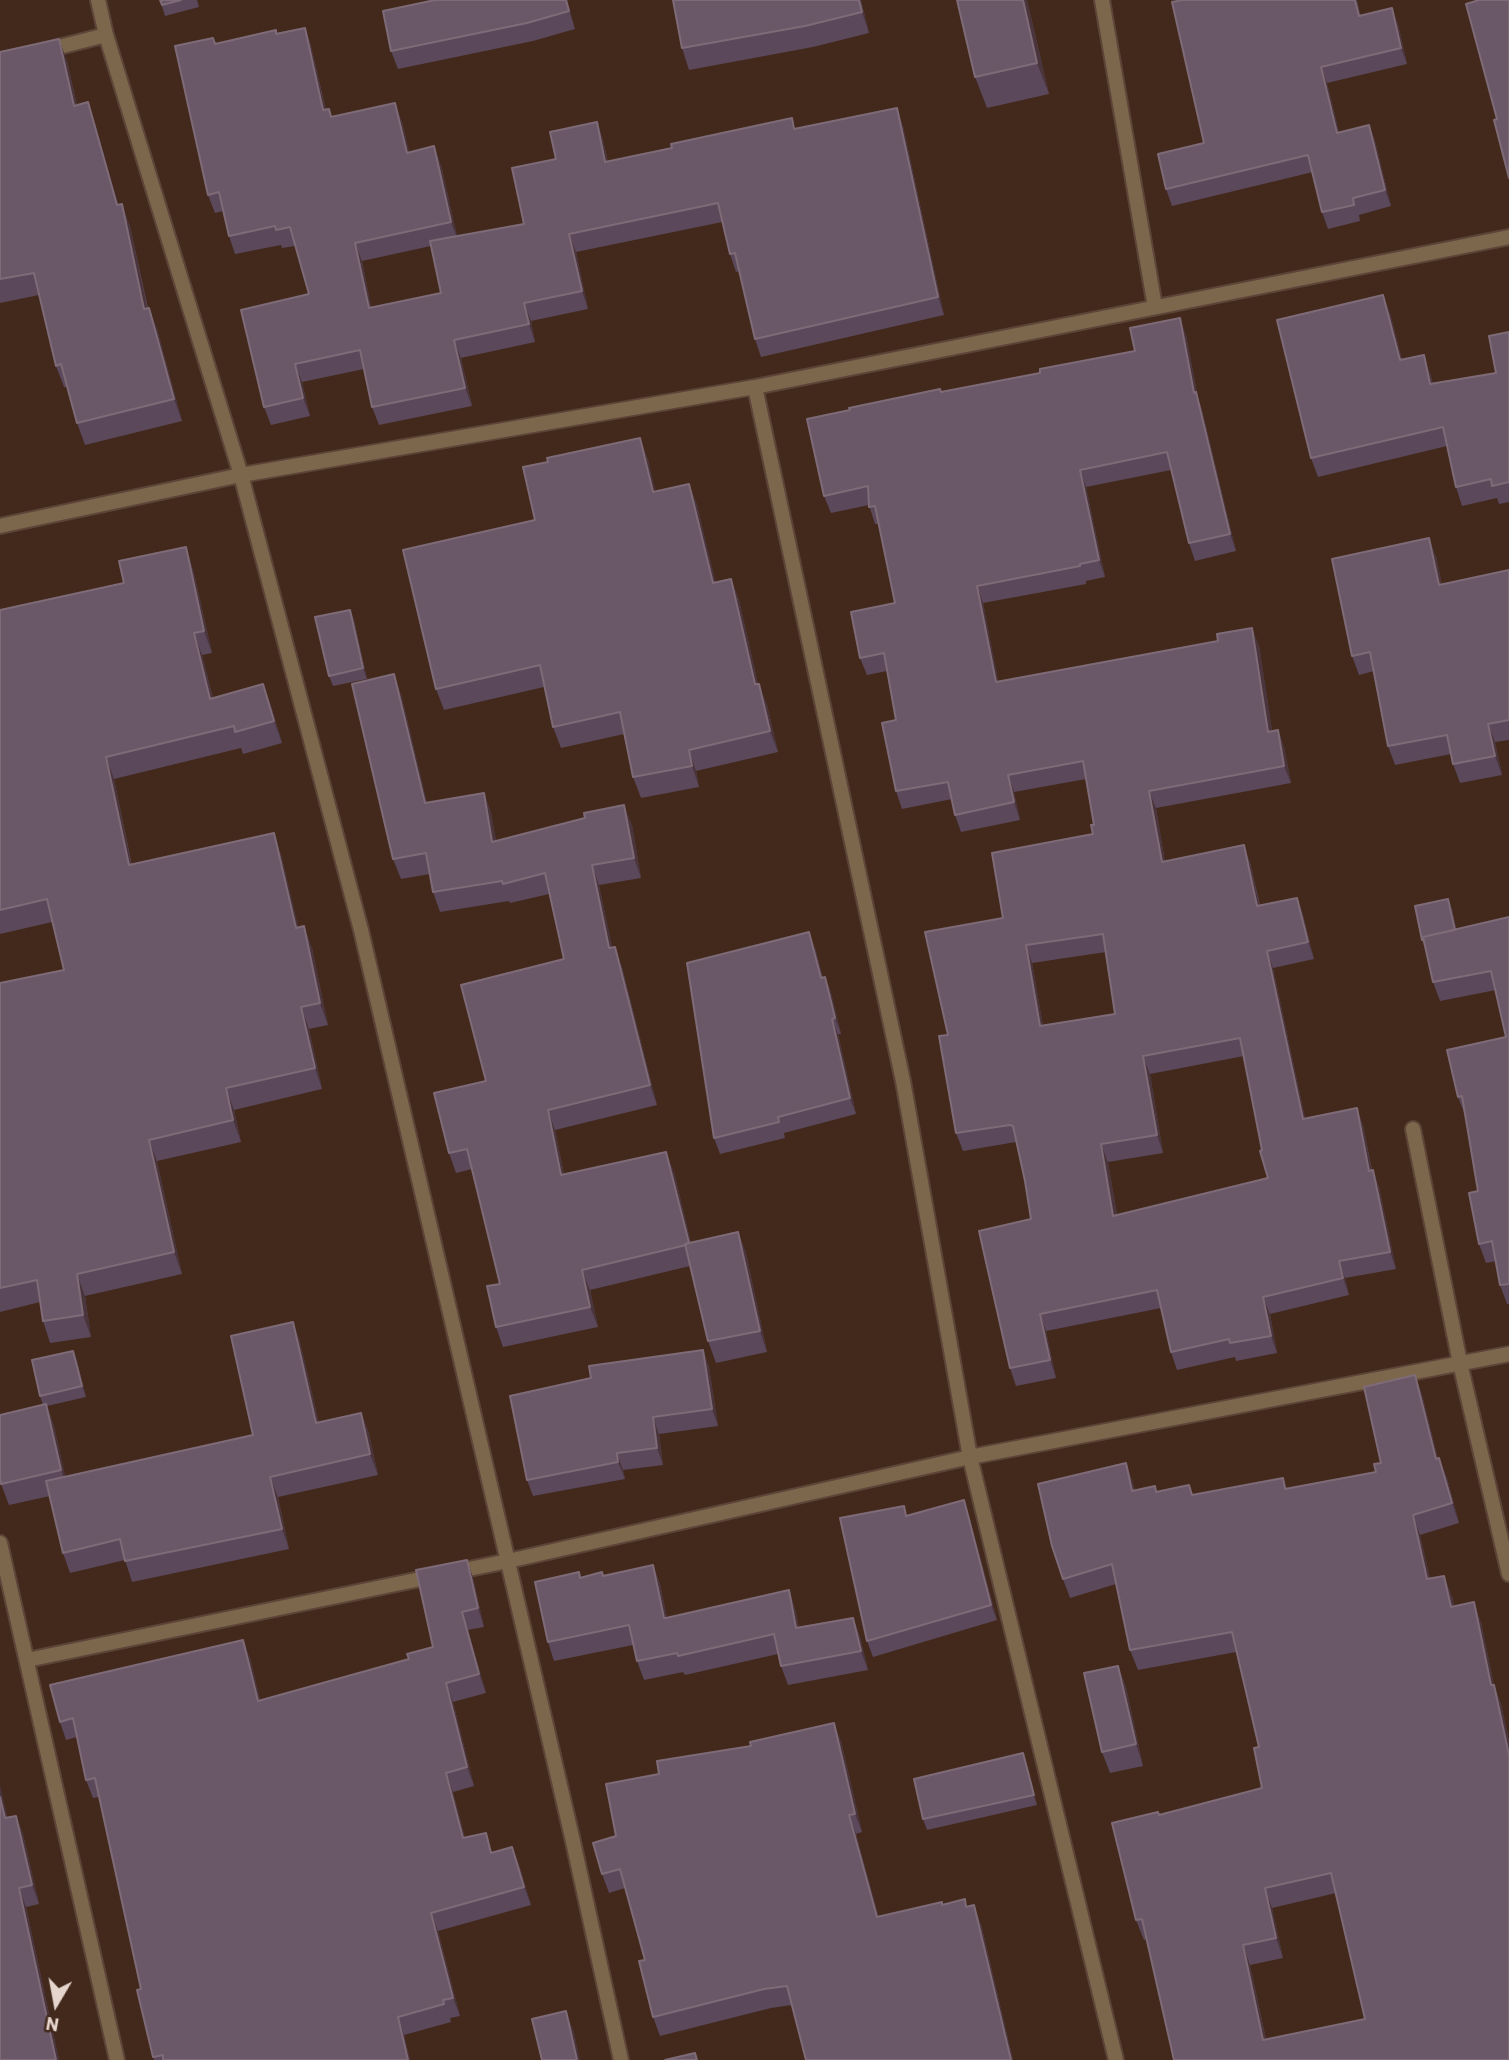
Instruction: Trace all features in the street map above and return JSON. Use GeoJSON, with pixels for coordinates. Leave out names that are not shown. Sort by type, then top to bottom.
{"type":"FeatureCollection","features":[{"type":"Feature","properties":{"kind":"street"},"geometry":{"type":"LineString","coordinates":[[98,0],[106,35],[241,475],[361,930],[572,1837],[621,2060]]}},
{"type":"Feature","properties":{"kind":"street"},"geometry":{"type":"LineString","coordinates":[[1102,0],[1154,307]]}},
{"type":"Feature","properties":{"kind":"street"},"geometry":{"type":"LineString","coordinates":[[27,55],[106,35]]}},
{"type":"Feature","properties":{"kind":"street"},"geometry":{"type":"LineString","coordinates":[[0,526],[241,475],[755,387],[1509,236]]}},
{"type":"Feature","properties":{"kind":"street"},"geometry":{"type":"LineString","coordinates":[[755,387],[904,1080],[970,1457],[1116,2060]]}},
{"type":"Feature","properties":{"kind":"street"},"geometry":{"type":"LineString","coordinates":[[1413,1129],[1460,1363],[1509,1574]]}},
{"type":"Feature","properties":{"kind":"street"},"geometry":{"type":"LineString","coordinates":[[27,1660],[508,1561],[970,1457],[1509,1354]]}},
{"type":"Feature","properties":{"kind":"street"},"geometry":{"type":"LineString","coordinates":[[0,1543],[117,2060]]}},
{"type":"Feature","properties":{"kind":"building"},"geometry":{"type":"Polygon","coordinates":[[[160,0],[181,0],[162,5],[160,0]]]}},
{"type":"Feature","properties":{"kind":"building"},"geometry":{"type":"Polygon","coordinates":[[[435,0],[566,0],[569,11],[527,23],[391,51],[383,11],[435,0]]]}},
{"type":"Feature","properties":{"kind":"building"},"geometry":{"type":"Polygon","coordinates":[[[673,0],[859,0],[862,12],[805,26],[682,48],[673,0]]]}},
{"type":"Feature","properties":{"kind":"building"},"geometry":{"type":"Polygon","coordinates":[[[957,0],[1023,0],[1037,63],[975,77],[957,0]]]}},
{"type":"Feature","properties":{"kind":"building"},"geometry":{"type":"Polygon","coordinates":[[[1355,0],[1359,16],[1392,8],[1401,48],[1321,67],[1337,133],[1369,125],[1385,190],[1353,198],[1354,205],[1322,212],[1308,155],[1166,189],[1158,154],[1204,143],[1172,2],[1355,0]]]}},
{"type":"Feature","properties":{"kind":"building"},"geometry":{"type":"Polygon","coordinates":[[[1479,0],[1509,0],[1509,178],[1494,120],[1497,119],[1466,4],[1479,0]]]}},
{"type":"Feature","properties":{"kind":"building"},"geometry":{"type":"Polygon","coordinates":[[[305,28],[323,110],[329,109],[331,117],[395,103],[407,153],[434,146],[451,222],[355,243],[369,308],[441,293],[430,241],[524,224],[512,168],[556,159],[550,132],[597,122],[605,162],[672,148],[671,144],[792,118],[794,129],[897,108],[938,297],[755,339],[735,253],[730,254],[718,203],[569,234],[582,291],[524,303],[529,324],[454,340],[465,388],[372,407],[360,350],[295,364],[303,398],[264,407],[241,310],[309,294],[290,227],[276,230],[275,226],[229,236],[219,192],[208,195],[175,46],[213,38],[215,44],[276,30],[276,34],[305,28]]]}},
{"type":"Feature","properties":{"kind":"building"},"geometry":{"type":"Polygon","coordinates":[[[59,39],[74,106],[88,102],[117,205],[122,204],[144,309],[149,308],[174,399],[77,423],[61,364],[56,366],[34,273],[0,279],[0,52],[59,39]]]}},
{"type":"Feature","properties":{"kind":"building"},"geometry":{"type":"Polygon","coordinates":[[[1383,295],[1400,360],[1424,355],[1430,384],[1496,373],[1489,336],[1509,332],[1509,482],[1492,486],[1491,479],[1456,487],[1443,427],[1311,458],[1277,320],[1383,295]]]}},
{"type":"Feature","properties":{"kind":"building"},"geometry":{"type":"Polygon","coordinates":[[[1180,318],[1194,393],[1196,392],[1230,534],[1189,543],[1167,452],[1080,470],[1099,560],[977,586],[996,682],[1218,641],[1217,634],[1252,628],[1268,732],[1278,730],[1284,766],[1149,791],[1162,862],[1244,845],[1257,906],[1297,898],[1308,942],[1267,951],[1303,1119],[1357,1108],[1369,1171],[1373,1170],[1390,1252],[1339,1261],[1343,1278],[1263,1297],[1271,1336],[1230,1343],[1229,1339],[1171,1352],[1157,1290],[1040,1314],[1050,1360],[1010,1368],[979,1231],[1031,1219],[1025,1181],[1013,1126],[956,1133],[939,1036],[948,1035],[925,932],[1003,918],[992,853],[1093,834],[1091,825],[1094,825],[1083,761],[1008,775],[1014,802],[955,815],[948,782],[896,791],[882,723],[896,720],[884,653],[860,658],[851,612],[895,603],[875,506],[869,507],[868,486],[824,496],[807,419],[940,389],[941,392],[1040,373],[1040,369],[1135,351],[1130,328],[1180,318]],[[1103,934],[1026,945],[1040,1026],[1115,1014],[1103,934]],[[1240,1038],[1143,1056],[1157,1135],[1101,1144],[1113,1216],[1268,1178],[1260,1151],[1262,1150],[1240,1038]]]}},
{"type":"Feature","properties":{"kind":"building"},"geometry":{"type":"Polygon","coordinates":[[[640,438],[653,492],[689,484],[713,583],[731,579],[755,684],[759,684],[770,731],[689,750],[692,766],[633,777],[620,712],[553,727],[540,665],[436,689],[403,550],[535,520],[523,467],[548,462],[547,458],[640,438]]]}},
{"type":"Feature","properties":{"kind":"building"},"geometry":{"type":"Polygon","coordinates":[[[1429,538],[1439,585],[1509,570],[1509,720],[1488,724],[1495,756],[1453,764],[1447,735],[1388,746],[1370,652],[1352,656],[1332,559],[1429,538]]]}},
{"type":"Feature","properties":{"kind":"building"},"geometry":{"type":"Polygon","coordinates":[[[186,547],[204,631],[194,633],[210,699],[263,684],[274,721],[235,732],[234,726],[106,757],[129,865],[274,833],[296,928],[304,926],[320,1003],[301,1007],[315,1068],[226,1088],[233,1120],[149,1140],[174,1252],[77,1274],[83,1315],[43,1321],[37,1280],[0,1288],[0,983],[64,970],[47,899],[0,910],[0,610],[124,583],[119,561],[186,547]]]}},
{"type":"Feature","properties":{"kind":"building"},"geometry":{"type":"Polygon","coordinates":[[[350,610],[363,668],[329,676],[315,617],[350,610]]]}},
{"type":"Feature","properties":{"kind":"building"},"geometry":{"type":"Polygon","coordinates":[[[394,674],[425,803],[484,793],[492,842],[585,818],[584,813],[624,805],[634,858],[592,865],[609,948],[615,947],[650,1085],[548,1110],[561,1175],[666,1152],[689,1243],[582,1270],[590,1307],[496,1327],[487,1286],[500,1284],[467,1149],[449,1153],[434,1093],[486,1081],[461,985],[564,959],[545,873],[503,884],[502,881],[433,892],[426,853],[393,859],[352,684],[394,674]]]}},
{"type":"Feature","properties":{"kind":"building"},"geometry":{"type":"Polygon","coordinates":[[[1448,899],[1455,930],[1423,937],[1422,940],[1415,906],[1448,899]]]}},
{"type":"Feature","properties":{"kind":"building"},"geometry":{"type":"Polygon","coordinates":[[[1509,917],[1509,1284],[1500,1285],[1492,1241],[1479,1244],[1469,1193],[1478,1191],[1462,1096],[1458,1097],[1447,1050],[1506,1037],[1491,971],[1433,982],[1423,937],[1509,917]]]}},
{"type":"Feature","properties":{"kind":"building"},"geometry":{"type":"Polygon","coordinates":[[[809,932],[821,978],[825,977],[850,1098],[778,1117],[779,1122],[714,1138],[687,963],[809,932]]]}},
{"type":"Feature","properties":{"kind":"building"},"geometry":{"type":"Polygon","coordinates":[[[738,1232],[760,1331],[708,1341],[685,1244],[738,1232]]]}},
{"type":"Feature","properties":{"kind":"building"},"geometry":{"type":"Polygon","coordinates":[[[293,1322],[316,1423],[361,1413],[370,1454],[270,1477],[282,1529],[125,1561],[120,1539],[63,1553],[46,1481],[253,1435],[231,1336],[293,1322]]]}},
{"type":"Feature","properties":{"kind":"building"},"geometry":{"type":"Polygon","coordinates":[[[703,1350],[712,1409],[653,1417],[657,1448],[617,1453],[618,1462],[527,1480],[510,1396],[591,1378],[589,1366],[703,1350]]]}},
{"type":"Feature","properties":{"kind":"building"},"geometry":{"type":"Polygon","coordinates":[[[73,1351],[82,1386],[40,1396],[32,1360],[73,1351]]]}},
{"type":"Feature","properties":{"kind":"building"},"geometry":{"type":"Polygon","coordinates":[[[1415,1375],[1436,1459],[1439,1458],[1452,1503],[1413,1515],[1427,1579],[1444,1576],[1451,1607],[1474,1602],[1491,1685],[1494,1685],[1509,1755],[1509,2060],[1174,2060],[1142,1919],[1136,1920],[1112,1823],[1158,1812],[1159,1815],[1262,1788],[1254,1748],[1259,1747],[1232,1632],[1130,1650],[1112,1564],[1063,1579],[1052,1546],[1038,1484],[1126,1463],[1132,1491],[1155,1486],[1156,1492],[1189,1485],[1192,1495],[1283,1478],[1285,1489],[1376,1472],[1374,1464],[1381,1463],[1364,1387],[1415,1375]],[[1331,1873],[1265,1888],[1276,1938],[1243,1945],[1263,2040],[1365,2019],[1331,1873]]]}},
{"type":"Feature","properties":{"kind":"building"},"geometry":{"type":"Polygon","coordinates":[[[46,1404],[61,1470],[1,1484],[0,1415],[46,1404]]]}},
{"type":"Feature","properties":{"kind":"building"},"geometry":{"type":"Polygon","coordinates":[[[964,1500],[991,1605],[867,1641],[840,1518],[904,1506],[906,1516],[964,1500]]]}},
{"type":"Feature","properties":{"kind":"building"},"geometry":{"type":"Polygon","coordinates":[[[467,1560],[478,1608],[462,1612],[479,1674],[446,1683],[467,1767],[446,1773],[463,1838],[486,1833],[491,1853],[512,1847],[524,1887],[431,1913],[453,1998],[443,2000],[444,2004],[398,2017],[408,2060],[163,2060],[163,2055],[153,2057],[95,1778],[86,1780],[73,1718],[60,1722],[50,1685],[243,1640],[258,1701],[409,1659],[407,1654],[433,1647],[416,1570],[467,1560]]]}},
{"type":"Feature","properties":{"kind":"building"},"geometry":{"type":"Polygon","coordinates":[[[653,1565],[664,1618],[789,1590],[796,1628],[853,1618],[861,1651],[781,1666],[774,1634],[678,1656],[677,1653],[637,1661],[629,1625],[548,1642],[535,1582],[579,1572],[580,1578],[602,1572],[603,1576],[653,1565]]]}},
{"type":"Feature","properties":{"kind":"building"},"geometry":{"type":"Polygon","coordinates":[[[1118,1666],[1136,1744],[1102,1752],[1084,1673],[1118,1666]]]}},
{"type":"Feature","properties":{"kind":"building"},"geometry":{"type":"Polygon","coordinates":[[[834,1723],[855,1814],[849,1815],[877,1917],[965,1899],[966,1907],[974,1905],[1011,2060],[806,2060],[787,1986],[764,1989],[653,2017],[639,1961],[645,1960],[620,1869],[602,1874],[593,1843],[616,1836],[606,1784],[659,1774],[657,1761],[751,1746],[750,1742],[834,1723]]]}},
{"type":"Feature","properties":{"kind":"building"},"geometry":{"type":"Polygon","coordinates":[[[1023,1753],[1034,1795],[923,1819],[914,1779],[1023,1753]]]}},
{"type":"Feature","properties":{"kind":"building"},"geometry":{"type":"Polygon","coordinates":[[[0,1797],[5,1818],[16,1816],[32,1885],[19,1888],[56,2060],[0,2060],[0,1797]]]}},
{"type":"Feature","properties":{"kind":"building"},"geometry":{"type":"Polygon","coordinates":[[[566,2011],[577,2060],[542,2060],[532,2019],[566,2011]]]}},
{"type":"Feature","properties":{"kind":"building"},"geometry":{"type":"Polygon","coordinates":[[[695,2053],[697,2060],[665,2060],[695,2053]]]}}]}
